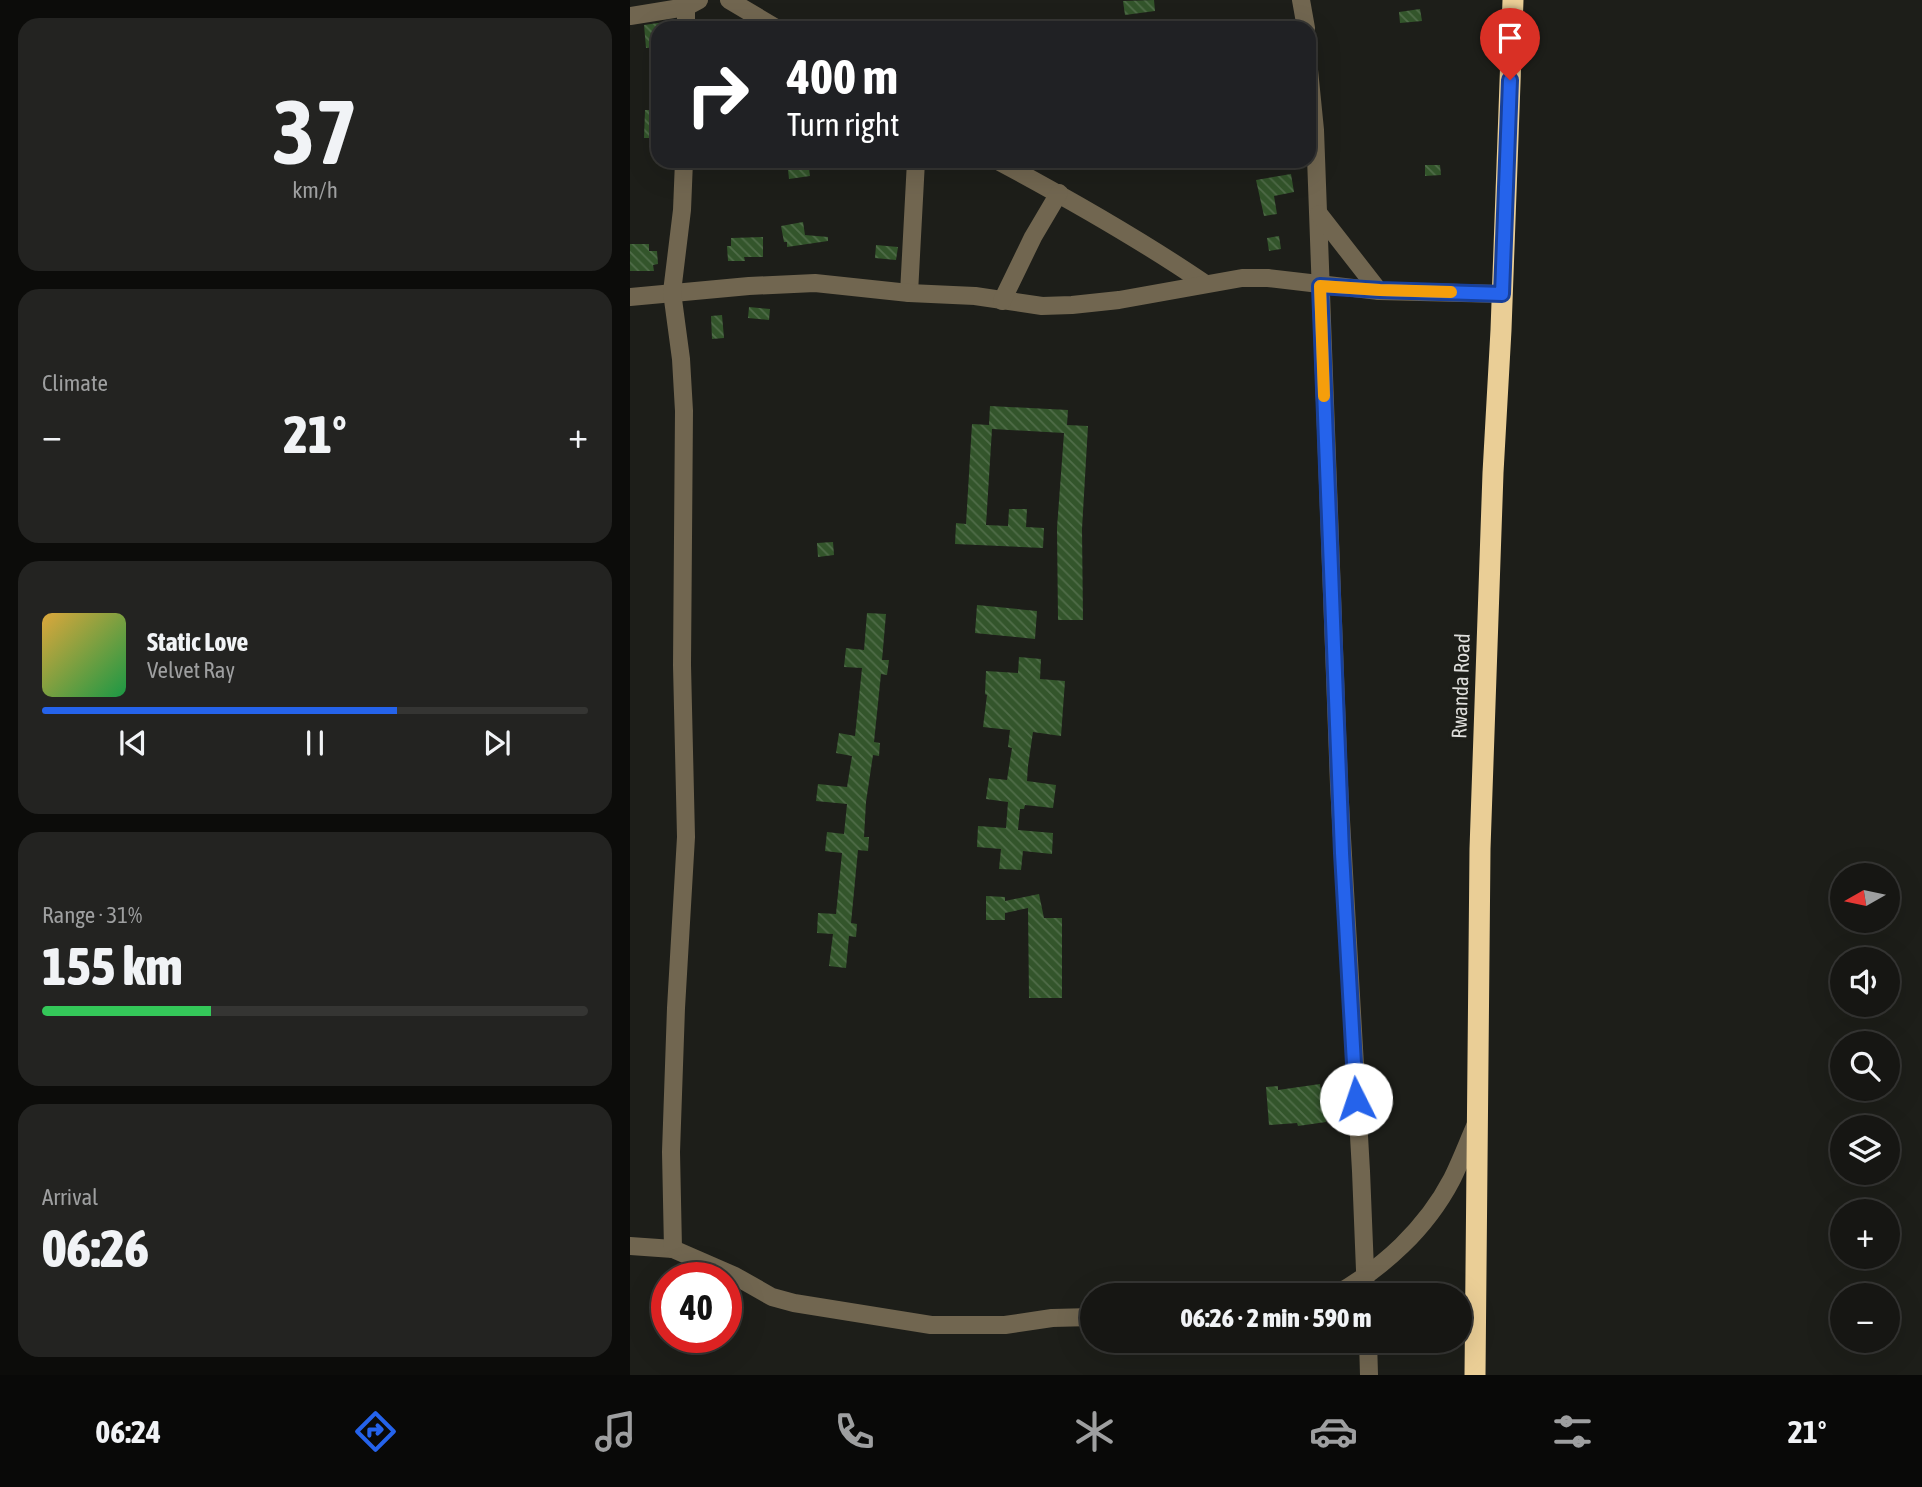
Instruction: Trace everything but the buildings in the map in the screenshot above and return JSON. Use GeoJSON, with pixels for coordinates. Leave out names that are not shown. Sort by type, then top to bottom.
{"type":"FeatureCollection","features":[{"type":"Feature","properties":{"kind":"highway","name":"Rwanda Road"},"geometry":{"type":"LineString","coordinates":[[1475,1375],[1481,835],[1513,0]]}},
{"type":"Feature","properties":{"kind":"street"},"geometry":{"type":"LineString","coordinates":[[729,0],[764,21]]}},
{"type":"Feature","properties":{"kind":"street"},"geometry":{"type":"LineString","coordinates":[[1301,0],[1305,21]]}},
{"type":"Feature","properties":{"kind":"street"},"geometry":{"type":"LineString","coordinates":[[630,16],[690,2],[687,21]]}},
{"type":"Feature","properties":{"kind":"street"},"geometry":{"type":"LineString","coordinates":[[1316,152],[1342,861],[1361,1171],[1365,1283]]}},
{"type":"Feature","properties":{"kind":"street"},"geometry":{"type":"LineString","coordinates":[[673,1249],[671,1152],[685,837],[682,665],[684,411],[681,359],[672,292],[682,210],[684,168]]}},
{"type":"Feature","properties":{"kind":"street"},"geometry":{"type":"LineString","coordinates":[[909,293],[916,168]]}},
{"type":"Feature","properties":{"kind":"street"},"geometry":{"type":"LineString","coordinates":[[1011,168],[1149,245],[1204,283]]}},
{"type":"Feature","properties":{"kind":"street"},"geometry":{"type":"LineString","coordinates":[[1002,301],[1033,237],[1059,193]]}},
{"type":"Feature","properties":{"kind":"street"},"geometry":{"type":"LineString","coordinates":[[1319,214],[1380,290]]}},
{"type":"Feature","properties":{"kind":"street"},"geometry":{"type":"LineString","coordinates":[[630,297],[815,283],[909,293],[950,294],[1042,306],[1119,300],[1242,278],[1268,278],[1320,286],[1380,290],[1502,294]]}},
{"type":"Feature","properties":{"kind":"street"},"geometry":{"type":"LineString","coordinates":[[1369,1283],[1430,1212],[1451,1180],[1479,1118]]}},
{"type":"Feature","properties":{"kind":"street"},"geometry":{"type":"LineString","coordinates":[[630,1246],[673,1249],[735,1276],[772,1297],[794,1303],[931,1325],[1005,1325],[1052,1318],[1080,1317]]}},
{"type":"Feature","properties":{"kind":"street"},"geometry":{"type":"LineString","coordinates":[[1368,1353],[1369,1375]]}},
{"type":"Feature","properties":{"kind":"slow traffic"},"geometry":{"type":"LineString","coordinates":[[1324,396],[1320,286],[1451,292]]}},
{"type":"Feature","properties":{"kind":"route"},"geometry":{"type":"LineString","coordinates":[[1356,1099],[1342,853],[1320,286],[1502,294],[1510,80]]}}]}
